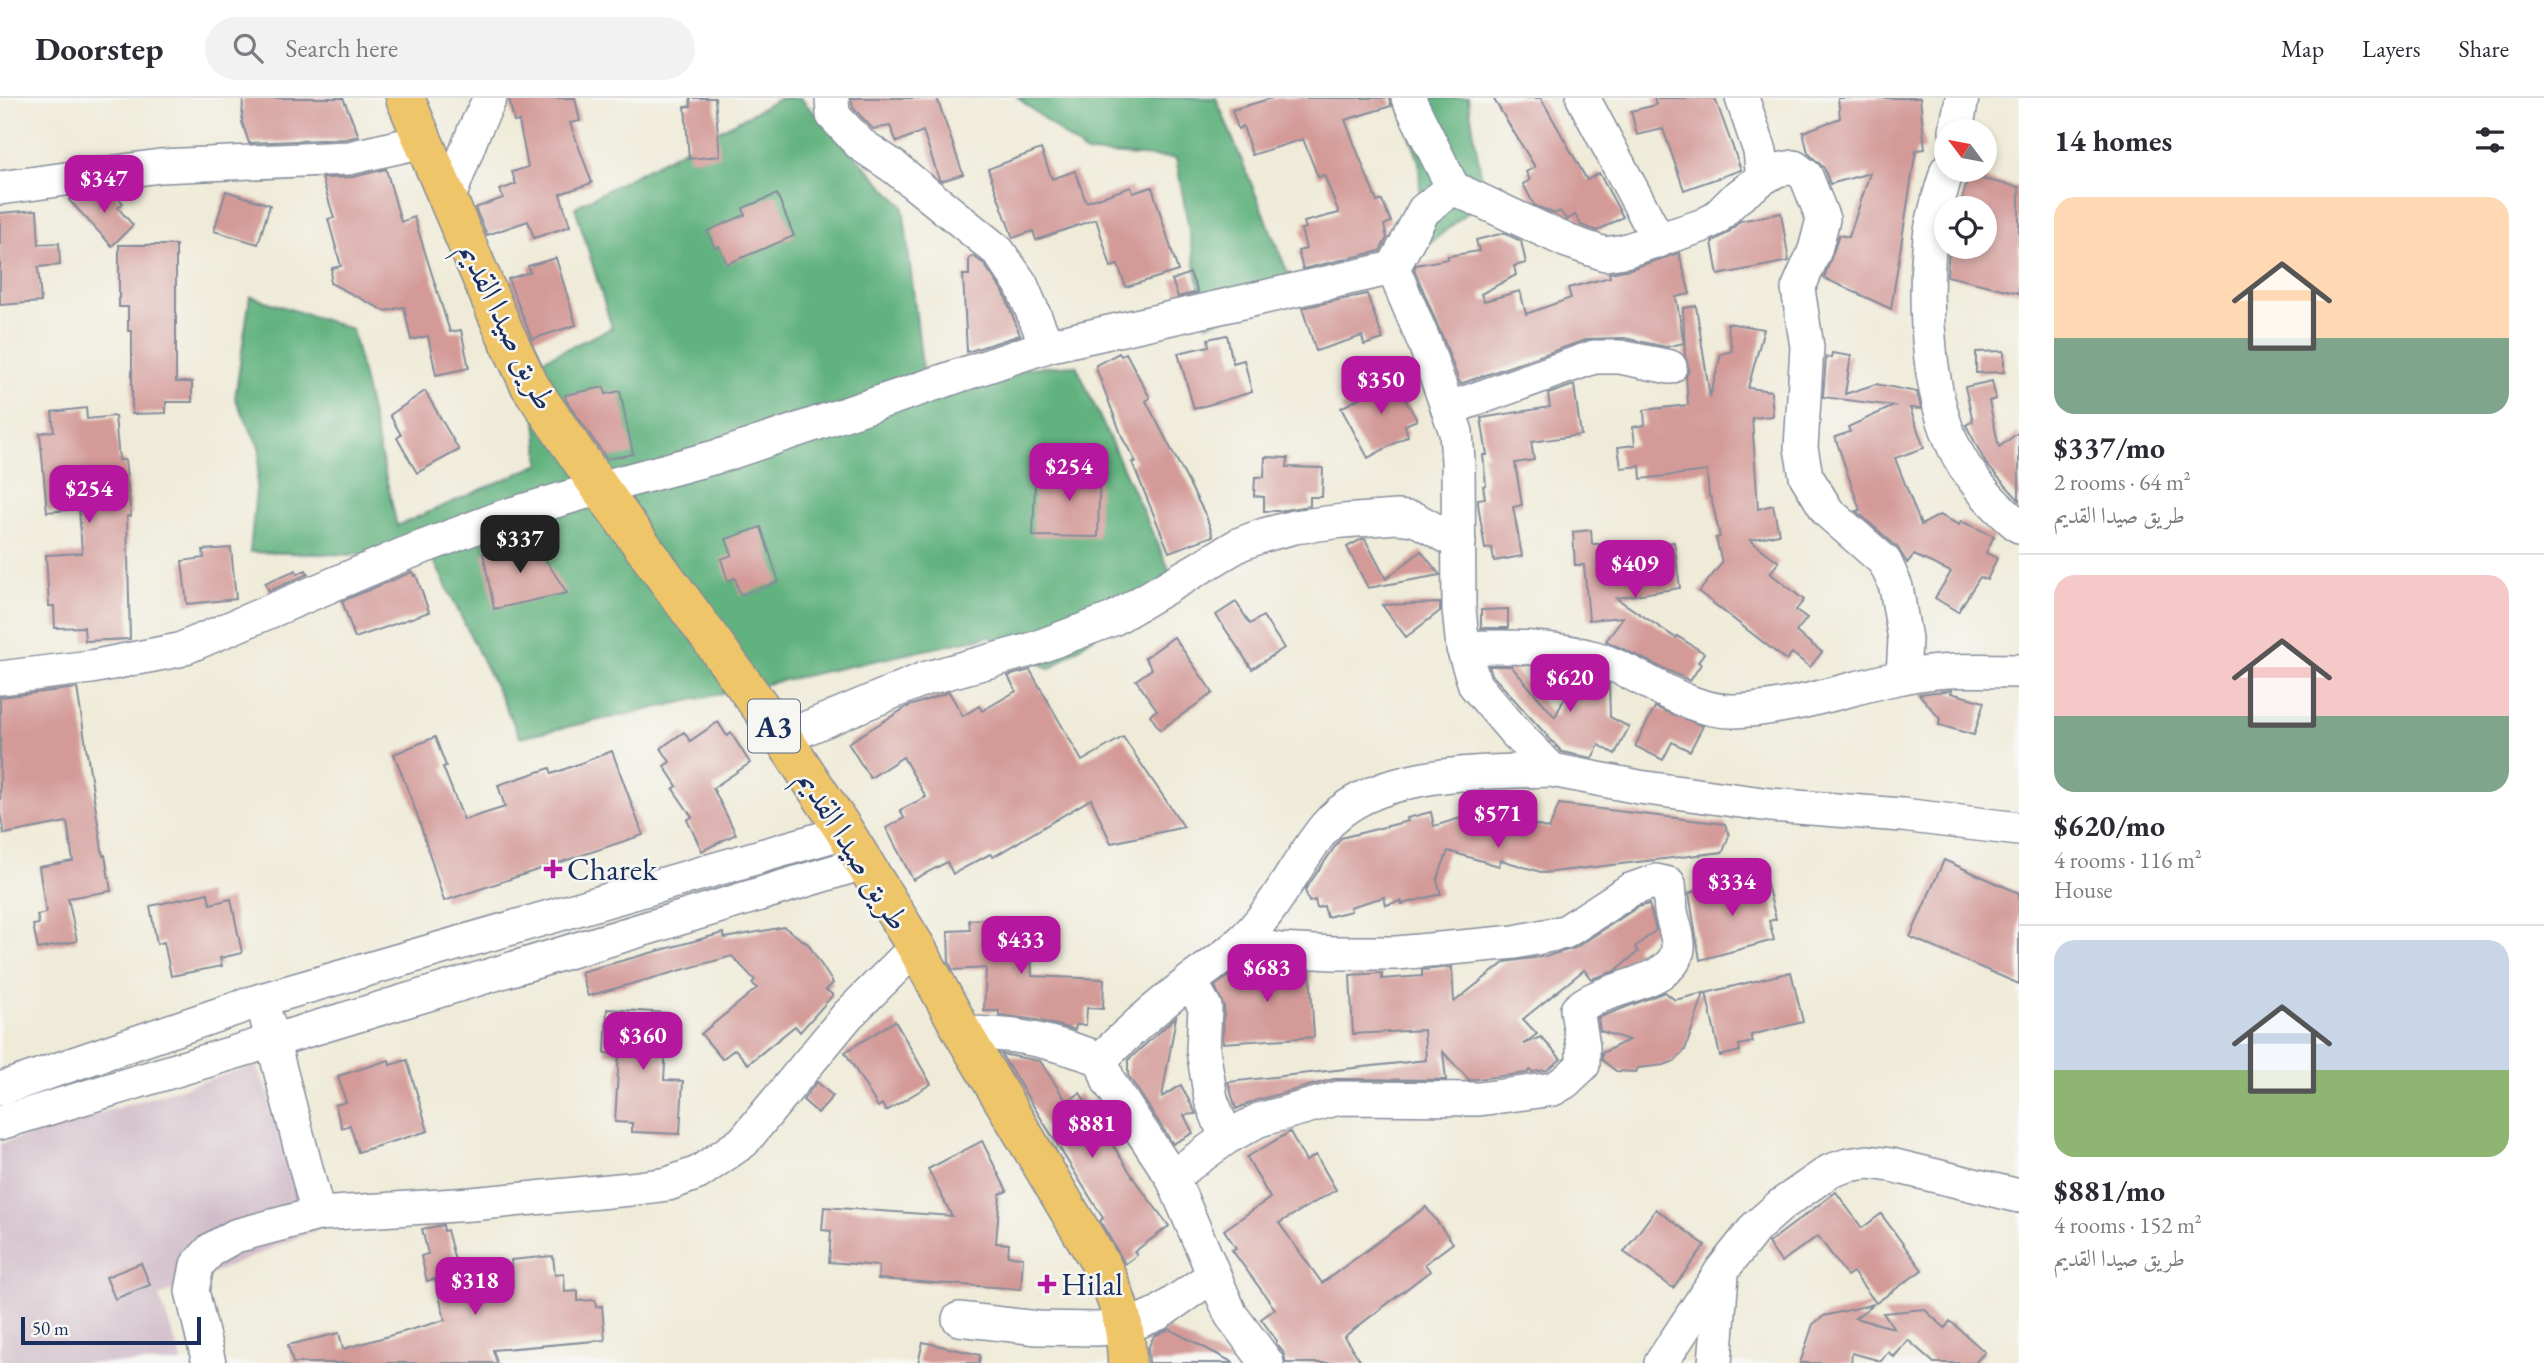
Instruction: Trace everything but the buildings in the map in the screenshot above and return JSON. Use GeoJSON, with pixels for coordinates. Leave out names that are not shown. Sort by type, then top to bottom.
{"type":"FeatureCollection","features":[{"type":"Feature","properties":{"kind":"highway","name":"طريق صيدا القديم"},"geometry":{"type":"LineString","coordinates":[[405,98],[503,331],[530,386],[600,488],[783,738],[854,847],[916,947],[963,1033],[1103,1268],[1118,1299],[1126,1345]]}},
{"type":"Feature","properties":{"kind":"street"},"geometry":{"type":"LineString","coordinates":[[448,200],[474,131],[490,98]]}},
{"type":"Feature","properties":{"kind":"street"},"geometry":{"type":"LineString","coordinates":[[831,98],[833,115],[860,144],[894,167],[998,251],[1021,284],[1047,346]]}},
{"type":"Feature","properties":{"kind":"street"},"geometry":{"type":"LineString","coordinates":[[1408,98],[1453,188],[1567,241],[1605,254],[1659,241],[1715,219],[1735,199],[1777,170],[1794,167],[1806,176],[1823,219],[1815,250],[1798,289],[1807,347],[1801,448],[1807,476],[1828,512],[1885,562],[1896,587],[1905,639],[1903,677]]}},
{"type":"Feature","properties":{"kind":"street"},"geometry":{"type":"LineString","coordinates":[[1583,98],[1659,241]]}},
{"type":"Feature","properties":{"kind":"street"},"geometry":{"type":"LineString","coordinates":[[1742,98],[1760,151],[1763,178]]}},
{"type":"Feature","properties":{"kind":"street"},"geometry":{"type":"LineString","coordinates":[[1958,119],[1962,98]]}},
{"type":"Feature","properties":{"kind":"street"},"geometry":{"type":"LineString","coordinates":[[0,188],[160,166],[349,158],[424,141]]}},
{"type":"Feature","properties":{"kind":"street"},"geometry":{"type":"LineString","coordinates":[[1944,182],[1930,236],[1928,306],[1931,373],[1948,429],[1964,466],[1993,505],[2019,526]]}},
{"type":"Feature","properties":{"kind":"street"},"geometry":{"type":"LineString","coordinates":[[0,678],[92,667],[179,650],[402,555],[505,516],[723,456],[1047,346],[1392,268],[1424,210],[1453,188]]}},
{"type":"Feature","properties":{"kind":"street"},"geometry":{"type":"LineString","coordinates":[[1392,268],[1425,344],[1456,432],[1459,609],[1463,648],[1475,685],[1515,732],[1552,769]]}},
{"type":"Feature","properties":{"kind":"street"},"geometry":{"type":"LineString","coordinates":[[1448,409],[1594,356],[1620,357],[1670,367]]}},
{"type":"Feature","properties":{"kind":"street"},"geometry":{"type":"LineString","coordinates":[[783,738],[924,679],[1030,650],[1114,619],[1240,544],[1264,535],[1294,527],[1397,517],[1415,519],[1459,543]]}},
{"type":"Feature","properties":{"kind":"street"},"geometry":{"type":"LineString","coordinates":[[1463,648],[1510,645],[1597,659],[1682,698],[1733,711],[1788,703],[1903,677],[1949,671],[2019,671]]}},
{"type":"Feature","properties":{"kind":"street"},"geometry":{"type":"LineString","coordinates":[[1101,1059],[1139,1021],[1241,943],[1272,907],[1325,827],[1338,812],[1351,803],[1397,785],[1466,773],[1552,769],[1639,787],[1770,805],[1902,815],[2019,829]]}},
{"type":"Feature","properties":{"kind":"street"},"geometry":{"type":"LineString","coordinates":[[0,1089],[261,1000],[854,847]]}},
{"type":"Feature","properties":{"kind":"street"},"geometry":{"type":"LineString","coordinates":[[0,1123],[273,1041],[854,847]]}},
{"type":"Feature","properties":{"kind":"street"},"geometry":{"type":"LineString","coordinates":[[1172,1177],[1226,1138],[1259,1120],[1339,1098],[1479,1099],[1553,1089],[1583,1065],[1577,1010],[1585,1001],[1648,979],[1667,969],[1676,961],[1678,946],[1669,884],[1656,881],[1630,890],[1565,932],[1515,942],[1397,953],[1280,950],[1241,943]]}},
{"type":"Feature","properties":{"kind":"street"},"geometry":{"type":"LineString","coordinates":[[209,1363],[192,1291],[197,1265],[212,1249],[235,1236],[318,1214],[471,1204],[630,1189],[668,1184],[698,1173],[743,1142],[847,1016],[916,947]]}},
{"type":"Feature","properties":{"kind":"street"},"geometry":{"type":"LineString","coordinates":[[1190,981],[1205,1007],[1203,1050],[1211,1099],[1226,1138]]}},
{"type":"Feature","properties":{"kind":"street"},"geometry":{"type":"LineString","coordinates":[[261,1000],[318,1214]]}},
{"type":"Feature","properties":{"kind":"street"},"geometry":{"type":"LineString","coordinates":[[963,1033],[1003,1033],[1040,1039],[1101,1059]]}},
{"type":"Feature","properties":{"kind":"street"},"geometry":{"type":"LineString","coordinates":[[1101,1059],[1109,1082],[1172,1177],[1231,1315],[1267,1363]]}},
{"type":"Feature","properties":{"kind":"street"},"geometry":{"type":"LineString","coordinates":[[1661,1363],[1722,1270],[1756,1227],[1811,1182],[1830,1171],[1868,1162],[1891,1165],[2019,1196]]}},
{"type":"Feature","properties":{"kind":"street"},"geometry":{"type":"LineString","coordinates":[[1716,1363],[1714,1353],[1722,1270]]}},
{"type":"Feature","properties":{"kind":"street"},"geometry":{"type":"LineString","coordinates":[[959,1319],[1038,1328],[1096,1329],[1126,1345],[1159,1313],[1214,1275]]}},
{"type":"Feature","properties":{"kind":"shaded area"},"geometry":{"type":"Polygon","coordinates":[[[256,1065],[325,1226],[159,1296],[183,1363],[0,1363],[0,1144],[256,1065]]]}},
{"type":"Feature","properties":{"kind":"green space"},"geometry":{"type":"Polygon","coordinates":[[[781,98],[800,98],[903,206],[923,374],[1076,365],[1173,578],[1050,669],[990,636],[520,737],[432,557],[250,552],[260,449],[235,398],[250,296],[352,329],[397,526],[540,464],[531,365],[612,328],[575,207],[781,98]]]}},
{"type":"Feature","properties":{"kind":"green space"},"geometry":{"type":"Polygon","coordinates":[[[1018,98],[1216,98],[1292,283],[1422,249],[1419,162],[1397,98],[1468,98],[1483,187],[1481,201],[1409,261],[1206,324],[1176,158],[1086,153],[1018,98]]]}},
{"type":"Feature","properties":{"kind":"place","name":"Charek"},"geometry":{"type":"Point","coordinates":[553,869]}},
{"type":"Feature","properties":{"kind":"place","name":"Hilal"},"geometry":{"type":"Point","coordinates":[1047,1284]}}]}
